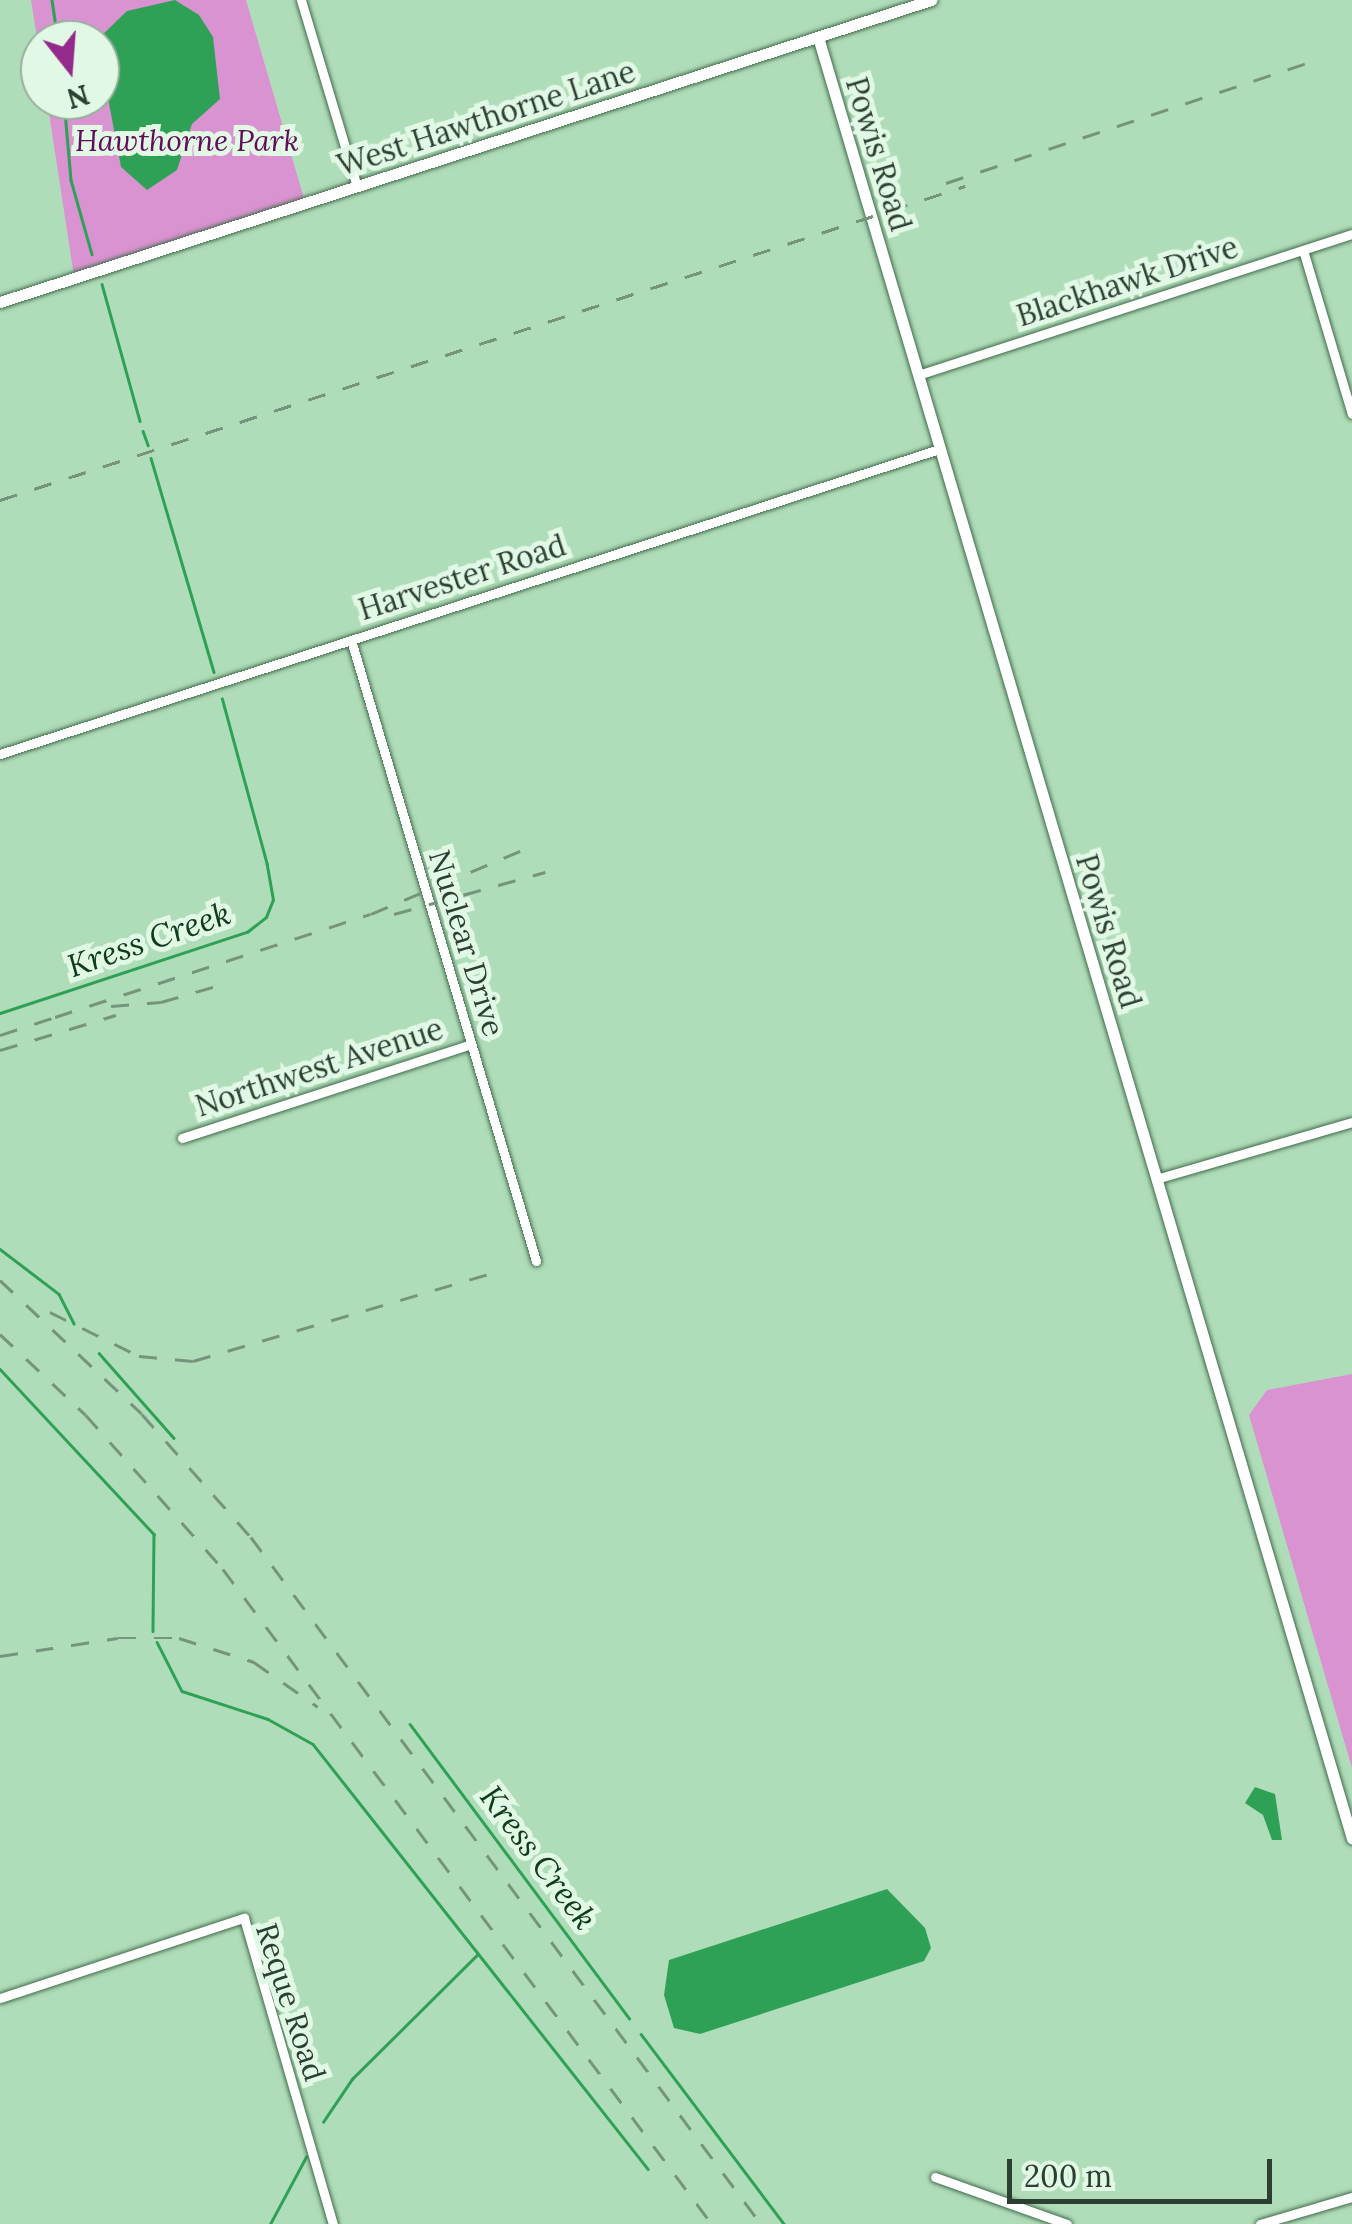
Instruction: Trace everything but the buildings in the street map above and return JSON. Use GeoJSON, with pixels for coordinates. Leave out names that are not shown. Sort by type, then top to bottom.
{"type":"FeatureCollection","features":[{"type":"Feature","properties":{"kind":"street"},"geometry":{"type":"LineString","coordinates":[[301,0],[356,186]]}},
{"type":"Feature","properties":{"kind":"street","name":"West Hawthorne Lane"},"geometry":{"type":"LineString","coordinates":[[0,302],[931,0]]}},
{"type":"Feature","properties":{"kind":"street","name":"Powis Road"},"geometry":{"type":"LineString","coordinates":[[818,37],[1352,1839]]}},
{"type":"Feature","properties":{"kind":"street","name":"Blackhawk Drive"},"geometry":{"type":"LineString","coordinates":[[918,375],[1352,234]]}},
{"type":"Feature","properties":{"kind":"street"},"geometry":{"type":"LineString","coordinates":[[1303,250],[1352,414]]}},
{"type":"Feature","properties":{"kind":"street","name":"Harvester Road"},"geometry":{"type":"LineString","coordinates":[[0,754],[940,449]]}},
{"type":"Feature","properties":{"kind":"street","name":"Nuclear Drive"},"geometry":{"type":"LineString","coordinates":[[351,640],[536,1261]]}},
{"type":"Feature","properties":{"kind":"street","name":"Northwest Avenue"},"geometry":{"type":"LineString","coordinates":[[182,1138],[471,1044]]}},
{"type":"Feature","properties":{"kind":"street"},"geometry":{"type":"LineString","coordinates":[[1156,1179],[1352,1122]]}},
{"type":"Feature","properties":{"kind":"street","name":"Reque Road"},"geometry":{"type":"LineString","coordinates":[[0,1998],[244,1918],[333,2224]]}},
{"type":"Feature","properties":{"kind":"street"},"geometry":{"type":"LineString","coordinates":[[935,2177],[1066,2224]]}},
{"type":"Feature","properties":{"kind":"street"},"geometry":{"type":"LineString","coordinates":[[1260,2224],[1352,2197]]}},
{"type":"Feature","properties":{"kind":"green space","name":"Hawthorne Park"},"geometry":{"type":"Polygon","coordinates":[[[31,0],[246,0],[305,202],[74,276],[50,120],[120,120],[120,20],[34,20],[31,0]]]}},
{"type":"Feature","properties":{"kind":"green space"},"geometry":{"type":"Polygon","coordinates":[[[1352,1374],[1352,1768],[1249,1415],[1267,1390],[1352,1374]]]}},
{"type":"Feature","properties":{"kind":"shaded area"},"geometry":{"type":"Polygon","coordinates":[[[175,0],[199,15],[213,37],[220,99],[192,124],[177,170],[147,190],[121,167],[112,120],[120,120],[118,20],[127,11],[175,0]]]}},
{"type":"Feature","properties":{"kind":"shaded area"},"geometry":{"type":"Polygon","coordinates":[[[1255,1787],[1275,1794],[1282,1840],[1272,1840],[1263,1815],[1245,1803],[1255,1787]]]}},
{"type":"Feature","properties":{"kind":"shaded area"},"geometry":{"type":"Polygon","coordinates":[[[887,1889],[925,1928],[931,1948],[924,1961],[700,2034],[674,2028],[664,1995],[669,1960],[887,1889]]]}},
{"type":"Feature","properties":{"kind":"waterway","name":"Kress Creek"},"geometry":{"type":"LineString","coordinates":[[52,0],[55,20]]}},
{"type":"Feature","properties":{"kind":"waterway","name":"Kress Creek"},"geometry":{"type":"LineString","coordinates":[[66,120],[71,180],[92,254]]}},
{"type":"Feature","properties":{"kind":"waterway","name":"Kress Creek"},"geometry":{"type":"LineString","coordinates":[[102,284],[140,421]]}},
{"type":"Feature","properties":{"kind":"waterway","name":"Kress Creek"},"geometry":{"type":"LineString","coordinates":[[143,431],[148,445]]}},
{"type":"Feature","properties":{"kind":"waterway","name":"Kress Creek"},"geometry":{"type":"LineString","coordinates":[[151,458],[214,672]]}},
{"type":"Feature","properties":{"kind":"waterway","name":"Kress Creek"},"geometry":{"type":"LineString","coordinates":[[0,1013],[247,932],[266,917],[273,900],[267,865],[222,699]]}},
{"type":"Feature","properties":{"kind":"waterway"},"geometry":{"type":"LineString","coordinates":[[0,1249],[59,1294],[74,1323]]}},
{"type":"Feature","properties":{"kind":"waterway"},"geometry":{"type":"LineString","coordinates":[[99,1353],[174,1438]]}},
{"type":"Feature","properties":{"kind":"waterway","name":"Kress Creek"},"geometry":{"type":"LineString","coordinates":[[0,1369],[154,1534],[153,1631]]}},
{"type":"Feature","properties":{"kind":"waterway"},"geometry":{"type":"LineString","coordinates":[[157,1642],[182,1691],[268,1719],[313,1744],[648,2169]]}},
{"type":"Feature","properties":{"kind":"waterway","name":"Kress Creek"},"geometry":{"type":"LineString","coordinates":[[410,1724],[629,2018]]}},
{"type":"Feature","properties":{"kind":"waterway"},"geometry":{"type":"LineString","coordinates":[[323,2122],[352,2079],[478,1954]]}},
{"type":"Feature","properties":{"kind":"waterway","name":"Kress Creek"},"geometry":{"type":"LineString","coordinates":[[641,2034],[784,2224]]}},
{"type":"Feature","properties":{"kind":"waterway"},"geometry":{"type":"LineString","coordinates":[[270,2224],[306,2157]]}},
{"type":"Feature","properties":{"kind":"railway"},"geometry":{"type":"LineString","coordinates":[[946,183],[1313,61]]}},
{"type":"Feature","properties":{"kind":"railway"},"geometry":{"type":"LineString","coordinates":[[0,500],[965,186]]}},
{"type":"Feature","properties":{"kind":"railway"},"geometry":{"type":"LineString","coordinates":[[55,1017],[371,914],[520,851]]}},
{"type":"Feature","properties":{"kind":"railway"},"geometry":{"type":"LineString","coordinates":[[394,914],[545,872]]}},
{"type":"Feature","properties":{"kind":"railway"},"geometry":{"type":"LineString","coordinates":[[111,1006],[161,1002],[223,984]]}},
{"type":"Feature","properties":{"kind":"railway"},"geometry":{"type":"LineString","coordinates":[[0,1035],[67,1013]]}},
{"type":"Feature","properties":{"kind":"railway"},"geometry":{"type":"LineString","coordinates":[[0,1050],[116,1015]]}},
{"type":"Feature","properties":{"kind":"railway"},"geometry":{"type":"LineString","coordinates":[[50,1312],[139,1356],[193,1361],[499,1271]]}},
{"type":"Feature","properties":{"kind":"railway"},"geometry":{"type":"LineString","coordinates":[[0,1280],[142,1414],[251,1537],[761,2224]]}},
{"type":"Feature","properties":{"kind":"railway"},"geometry":{"type":"LineString","coordinates":[[0,1334],[86,1415],[223,1569],[712,2224]]}},
{"type":"Feature","properties":{"kind":"railway"},"geometry":{"type":"LineString","coordinates":[[0,1656],[118,1638],[179,1638],[254,1662],[318,1707]]}}]}
